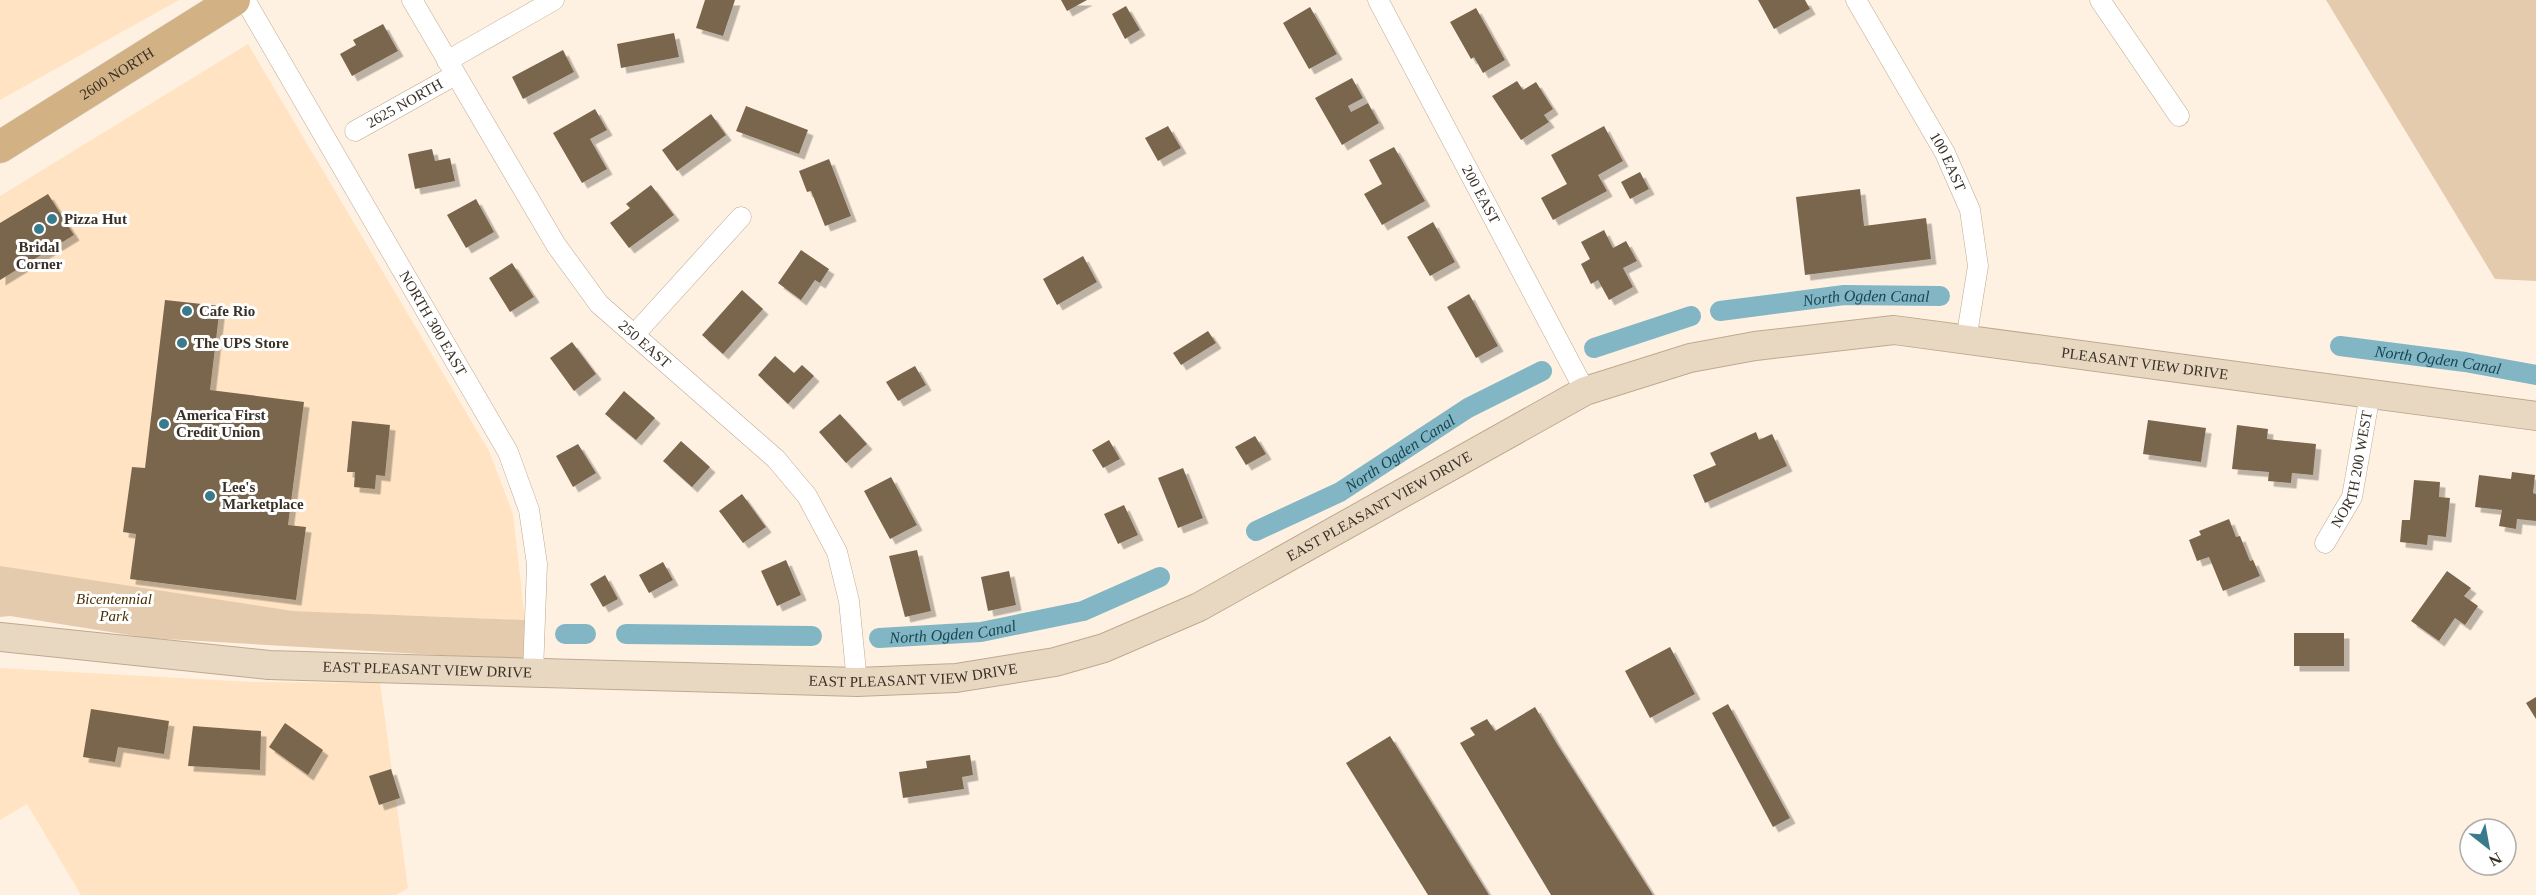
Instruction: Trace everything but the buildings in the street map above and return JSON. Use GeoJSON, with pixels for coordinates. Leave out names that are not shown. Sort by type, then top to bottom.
{"type":"FeatureCollection","features":[{"type":"Feature","properties":{"kind":"main road","name":"2600 NORTH"},"geometry":{"type":"LineString","coordinates":[[0,147],[234,0]]}},
{"type":"Feature","properties":{"kind":"street","name":"NORTH 300 EAST"},"geometry":{"type":"LineString","coordinates":[[245,0],[508,452],[530,510],[537,564],[533,673]]}},
{"type":"Feature","properties":{"kind":"street","name":"250 EAST"},"geometry":{"type":"LineString","coordinates":[[412,0],[556,245],[599,304],[776,459],[807,496],[837,552],[849,601],[857,682]]}},
{"type":"Feature","properties":{"kind":"street","name":"2625 NORTH"},"geometry":{"type":"LineString","coordinates":[[355,131],[554,0]]}},
{"type":"Feature","properties":{"kind":"street","name":"200 EAST"},"geometry":{"type":"LineString","coordinates":[[1378,0],[1585,391]]}},
{"type":"Feature","properties":{"kind":"street","name":"100 EAST"},"geometry":{"type":"LineString","coordinates":[[1856,0],[1945,153],[1970,210],[1978,266],[1966,340]]}},
{"type":"Feature","properties":{"kind":"street"},"geometry":{"type":"LineString","coordinates":[[2100,0],[2179,116]]}},
{"type":"Feature","properties":{"kind":"street"},"geometry":{"type":"LineString","coordinates":[[634,335],[741,217]]}},
{"type":"Feature","properties":{"kind":"street","name":"PLEASANT VIEW DRIVE"},"geometry":{"type":"LineString","coordinates":[[1755,346],[1894,330],[2536,416]]}},
{"type":"Feature","properties":{"kind":"street","name":"EAST PLEASANT VIEW DRIVE"},"geometry":{"type":"LineString","coordinates":[[0,637],[269,665],[857,682],[956,678],[1055,662],[1104,648],[1149,630],[1246,581],[1585,391],[1690,358],[1755,346]]}},
{"type":"Feature","properties":{"kind":"street","name":"NORTH 200 WEST"},"geometry":{"type":"LineString","coordinates":[[2325,543],[2352,497],[2370,394]]}},
{"type":"Feature","properties":{"kind":"shaded area"},"geometry":{"type":"Polygon","coordinates":[[[0,0],[179,0],[0,100],[0,0]]]}},
{"type":"Feature","properties":{"kind":"shaded area"},"geometry":{"type":"Polygon","coordinates":[[[248,44],[489,451],[513,514],[525,620],[293,611],[0,568],[0,196],[248,44]]]}},
{"type":"Feature","properties":{"kind":"shaded area"},"geometry":{"type":"Polygon","coordinates":[[[0,668],[252,682],[380,683],[408,888],[396,895],[81,895],[27,804],[0,820],[0,668]]]}},
{"type":"Feature","properties":{"kind":"green space"},"geometry":{"type":"Polygon","coordinates":[[[2326,0],[2536,0],[2536,281],[2495,279],[2326,0]]]}},
{"type":"Feature","properties":{"kind":"green space","name":"Bicentennial Park"},"geometry":{"type":"Polygon","coordinates":[[[0,566],[293,611],[525,620],[524,660],[148,638],[10,616],[0,617],[0,566]]]}},
{"type":"Feature","properties":{"kind":"waterway","name":"North Ogden Canal"},"geometry":{"type":"LineString","coordinates":[[1720,311],[1844,295],[1940,296]]}},
{"type":"Feature","properties":{"kind":"waterway","name":"North Ogden Canal"},"geometry":{"type":"LineString","coordinates":[[1594,348],[1691,316]]}},
{"type":"Feature","properties":{"kind":"waterway","name":"North Ogden Canal"},"geometry":{"type":"LineString","coordinates":[[2340,346],[2465,362],[2536,375]]}},
{"type":"Feature","properties":{"kind":"waterway","name":"North Ogden Canal"},"geometry":{"type":"LineString","coordinates":[[1256,531],[1340,492],[1468,408],[1542,371]]}},
{"type":"Feature","properties":{"kind":"waterway","name":"North Ogden Canal"},"geometry":{"type":"LineString","coordinates":[[879,638],[981,632],[1083,611],[1160,577]]}},
{"type":"Feature","properties":{"kind":"waterway","name":"North Ogden Canal"},"geometry":{"type":"LineString","coordinates":[[565,634],[586,634]]}},
{"type":"Feature","properties":{"kind":"waterway","name":"North Ogden Canal"},"geometry":{"type":"LineString","coordinates":[[626,634],[812,636]]}},
{"type":"Feature","properties":{"kind":"place","name":"Pizza Hut"},"geometry":{"type":"Point","coordinates":[52,219]}},
{"type":"Feature","properties":{"kind":"place","name":"Bridal Corner"},"geometry":{"type":"Point","coordinates":[39,229]}},
{"type":"Feature","properties":{"kind":"place","name":"Cafe Rio"},"geometry":{"type":"Point","coordinates":[187,311]}},
{"type":"Feature","properties":{"kind":"place","name":"The UPS Store"},"geometry":{"type":"Point","coordinates":[182,343]}},
{"type":"Feature","properties":{"kind":"place","name":"America First Credit Union"},"geometry":{"type":"Point","coordinates":[164,424]}},
{"type":"Feature","properties":{"kind":"place","name":"Lee's Marketplace"},"geometry":{"type":"Point","coordinates":[210,496]}}]}
